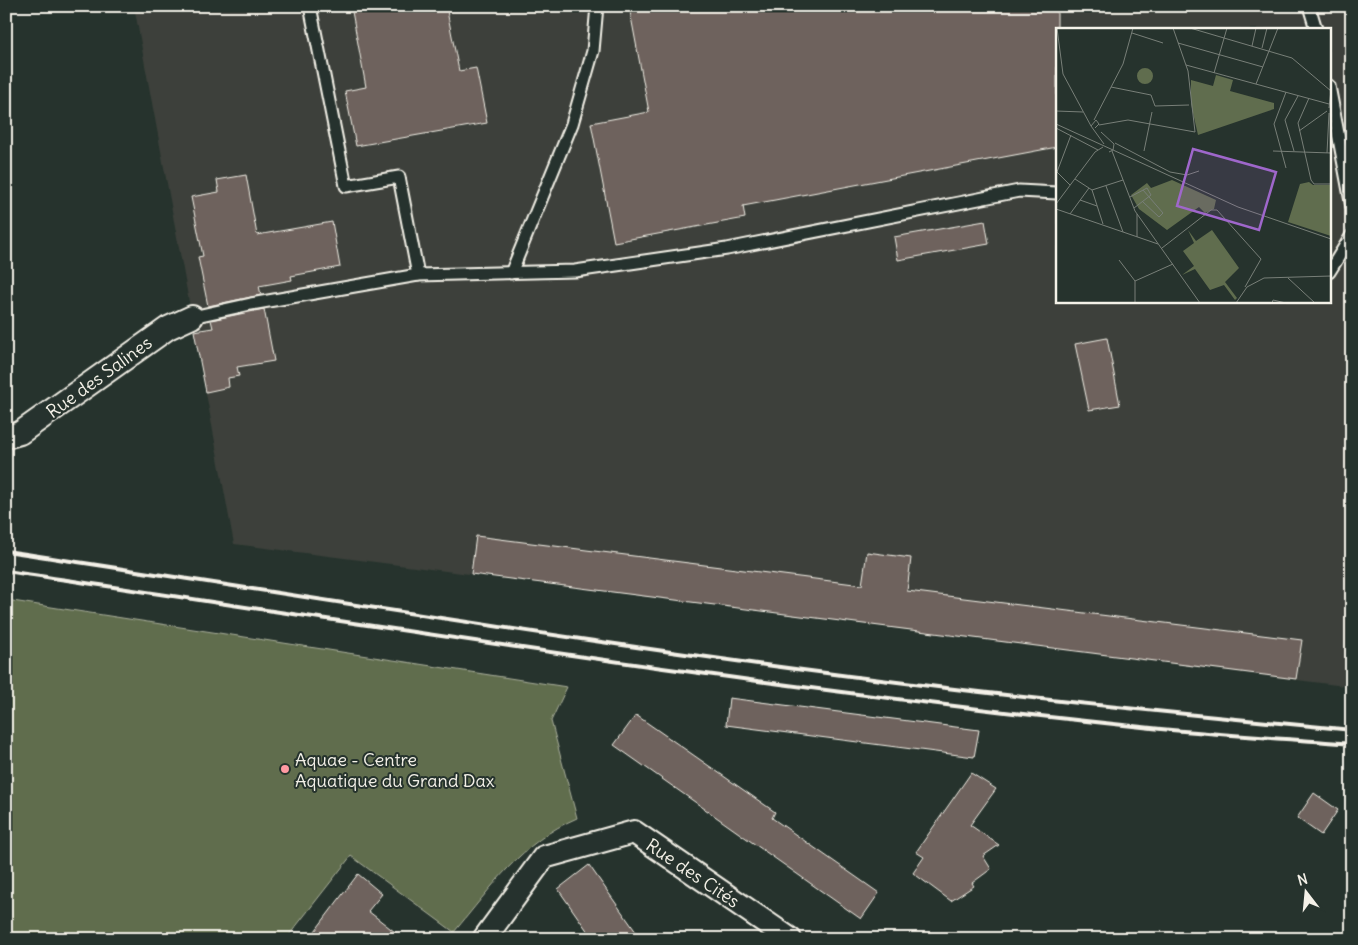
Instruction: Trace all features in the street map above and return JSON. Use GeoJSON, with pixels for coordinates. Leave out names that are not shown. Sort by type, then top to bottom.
{"type":"FeatureCollection","features":[{"type":"Feature","properties":{"kind":"street","name":"Rue des Salines"},"geometry":{"type":"LineString","coordinates":[[6,437],[20,433],[168,328],[192,317]]}},
{"type":"Feature","properties":{"kind":"street","name":"Rue des Cités"},"geometry":{"type":"LineString","coordinates":[[484,939],[544,856],[634,832],[790,939]]}},
{"type":"Feature","properties":{"kind":"lane"},"geometry":{"type":"LineString","coordinates":[[310,6],[346,186],[399,177],[418,275]]}},
{"type":"Feature","properties":{"kind":"lane"},"geometry":{"type":"LineString","coordinates":[[511,273],[572,124],[593,51],[597,6]]}},
{"type":"Feature","properties":{"kind":"lane"},"geometry":{"type":"LineString","coordinates":[[1309,6],[1316,28]]}},
{"type":"Feature","properties":{"kind":"lane"},"geometry":{"type":"LineString","coordinates":[[1330,91],[1352,207]]}},
{"type":"Feature","properties":{"kind":"lane"},"geometry":{"type":"LineString","coordinates":[[192,317],[251,304],[418,275],[575,271],[708,252],[1019,191],[1056,193]]}},
{"type":"Feature","properties":{"kind":"lane"},"geometry":{"type":"LineString","coordinates":[[1330,270],[1352,235]]}},
{"type":"Feature","properties":{"kind":"shaded area"},"geometry":{"type":"Polygon","coordinates":[[[134,6],[1352,6],[1352,687],[234,544],[134,6]]]}},
{"type":"Feature","properties":{"kind":"green space","name":"Aquae - Centre Aquatique du Grand Dax"},"geometry":{"type":"Polygon","coordinates":[[[6,600],[567,687],[551,721],[577,818],[557,828],[523,853],[495,882],[454,932],[351,856],[286,939],[6,939],[6,600]]]}},
{"type":"Feature","properties":{"kind":"building"},"geometry":{"type":"Polygon","coordinates":[[[351,6],[446,6],[459,71],[476,68],[487,123],[356,146],[345,91],[366,87],[351,6]]]}},
{"type":"Feature","properties":{"kind":"building"},"geometry":{"type":"Polygon","coordinates":[[[629,6],[1057,6],[1056,147],[743,206],[745,218],[614,242],[591,123],[649,112],[629,6]]]}},
{"type":"Feature","properties":{"kind":"building"},"geometry":{"type":"Polygon","coordinates":[[[246,175],[257,235],[332,222],[340,267],[291,276],[292,280],[259,286],[261,295],[208,306],[198,257],[203,256],[191,197],[219,192],[217,180],[246,175]]]}},
{"type":"Feature","properties":{"kind":"building"},"geometry":{"type":"Polygon","coordinates":[[[985,221],[989,244],[898,260],[894,237],[985,221]]]}},
{"type":"Feature","properties":{"kind":"building"},"geometry":{"type":"Polygon","coordinates":[[[264,309],[274,361],[237,367],[239,376],[228,378],[229,387],[206,392],[194,331],[213,328],[211,320],[264,309]]]}},
{"type":"Feature","properties":{"kind":"building"},"geometry":{"type":"Polygon","coordinates":[[[1107,338],[1120,405],[1089,410],[1075,344],[1107,338]]]}},
{"type":"Feature","properties":{"kind":"building"},"geometry":{"type":"Polygon","coordinates":[[[476,536],[862,585],[867,552],[911,558],[907,591],[1302,640],[1296,679],[471,574],[476,536]]]}},
{"type":"Feature","properties":{"kind":"building"},"geometry":{"type":"Polygon","coordinates":[[[729,698],[979,730],[974,757],[726,725],[729,698]]]}},
{"type":"Feature","properties":{"kind":"building"},"geometry":{"type":"Polygon","coordinates":[[[636,715],[775,812],[772,818],[879,893],[861,919],[614,745],[636,715]]]}},
{"type":"Feature","properties":{"kind":"building"},"geometry":{"type":"Polygon","coordinates":[[[971,773],[996,789],[970,825],[999,845],[983,856],[991,869],[972,883],[974,886],[951,901],[913,873],[924,857],[916,852],[971,773]]]}},
{"type":"Feature","properties":{"kind":"building"},"geometry":{"type":"Polygon","coordinates":[[[1314,793],[1338,810],[1321,835],[1297,818],[1314,793]]]}},
{"type":"Feature","properties":{"kind":"building"},"geometry":{"type":"Polygon","coordinates":[[[589,865],[641,939],[593,939],[558,889],[589,865]]]}},
{"type":"Feature","properties":{"kind":"building"},"geometry":{"type":"Polygon","coordinates":[[[358,874],[382,894],[368,911],[404,939],[309,939],[358,874]]]}},
{"type":"Feature","properties":{"kind":"railway"},"geometry":{"type":"LineString","coordinates":[[6,551],[704,657],[1042,699],[1352,730]]}},
{"type":"Feature","properties":{"kind":"railway"},"geometry":{"type":"LineString","coordinates":[[6,571],[583,657],[872,696],[1161,729],[1352,744]]}},
{"type":"Feature","properties":{"kind":"place","name":"Aquae - Centre Aquatique du Grand Dax"},"geometry":{"type":"Point","coordinates":[285,769]}}]}
